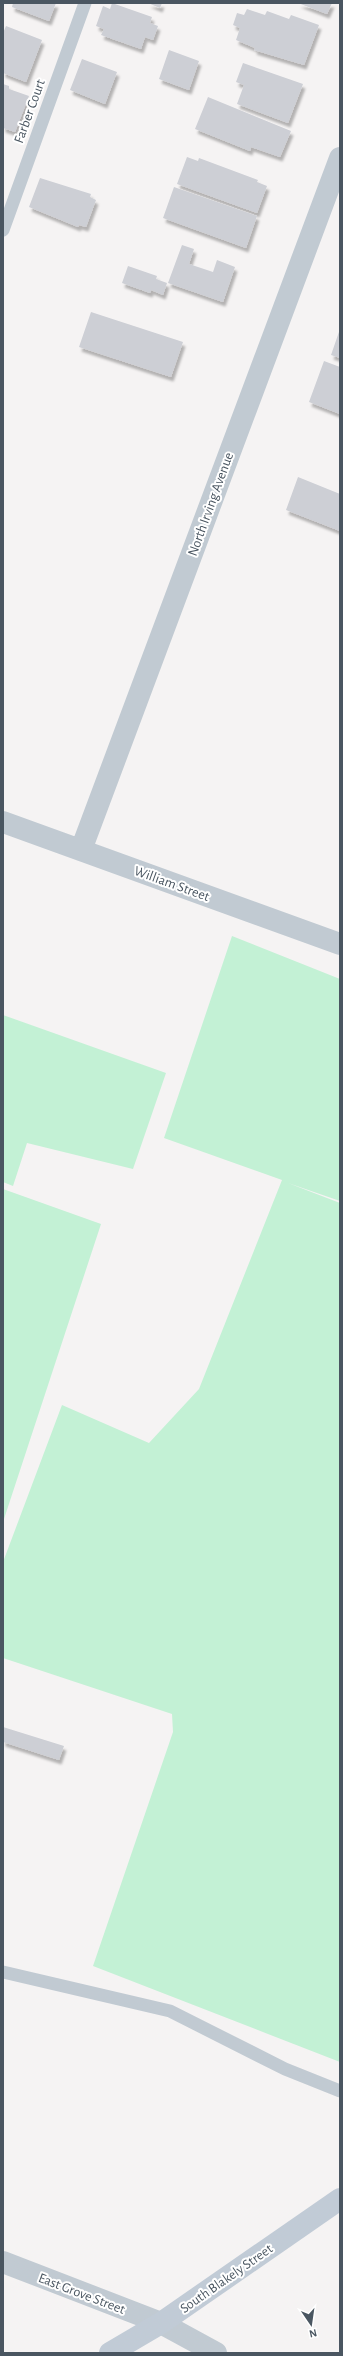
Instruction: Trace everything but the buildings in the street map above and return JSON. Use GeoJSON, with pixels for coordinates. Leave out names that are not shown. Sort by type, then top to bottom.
{"type":"FeatureCollection","features":[{"type":"Feature","properties":{"kind":"main road","name":"South Blakely Street"},"geometry":{"type":"LineString","coordinates":[[110,2353],[161,2323],[340,2199]]}},
{"type":"Feature","properties":{"kind":"street","name":"North Irving Avenue"},"geometry":{"type":"LineString","coordinates":[[81,850],[340,158]]}},
{"type":"Feature","properties":{"kind":"street","name":"William Street"},"geometry":{"type":"LineString","coordinates":[[3,822],[340,944]]}},
{"type":"Feature","properties":{"kind":"street","name":"East Grove Street"},"geometry":{"type":"LineString","coordinates":[[3,2262],[161,2323],[216,2353]]}},
{"type":"Feature","properties":{"kind":"lane","name":"Farber Court"},"geometry":{"type":"LineString","coordinates":[[3,230],[85,3]]}},
{"type":"Feature","properties":{"kind":"lane"},"geometry":{"type":"LineString","coordinates":[[3,1972],[170,2011],[285,2069],[340,2091]]}},
{"type":"Feature","properties":{"kind":"green space"},"geometry":{"type":"Polygon","coordinates":[[[232,936],[340,979],[340,1201],[288,1183],[340,1203],[340,2062],[93,1966],[173,1732],[172,1714],[3,1658],[3,1562],[62,1405],[149,1443],[199,1389],[282,1180],[164,1138],[232,936]]]}},
{"type":"Feature","properties":{"kind":"green space"},"geometry":{"type":"Polygon","coordinates":[[[3,1015],[166,1073],[133,1169],[27,1143],[13,1186],[3,1182],[3,1015]]]}},
{"type":"Feature","properties":{"kind":"green space"},"geometry":{"type":"Polygon","coordinates":[[[3,1189],[101,1224],[3,1522],[3,1189]]]}}]}
